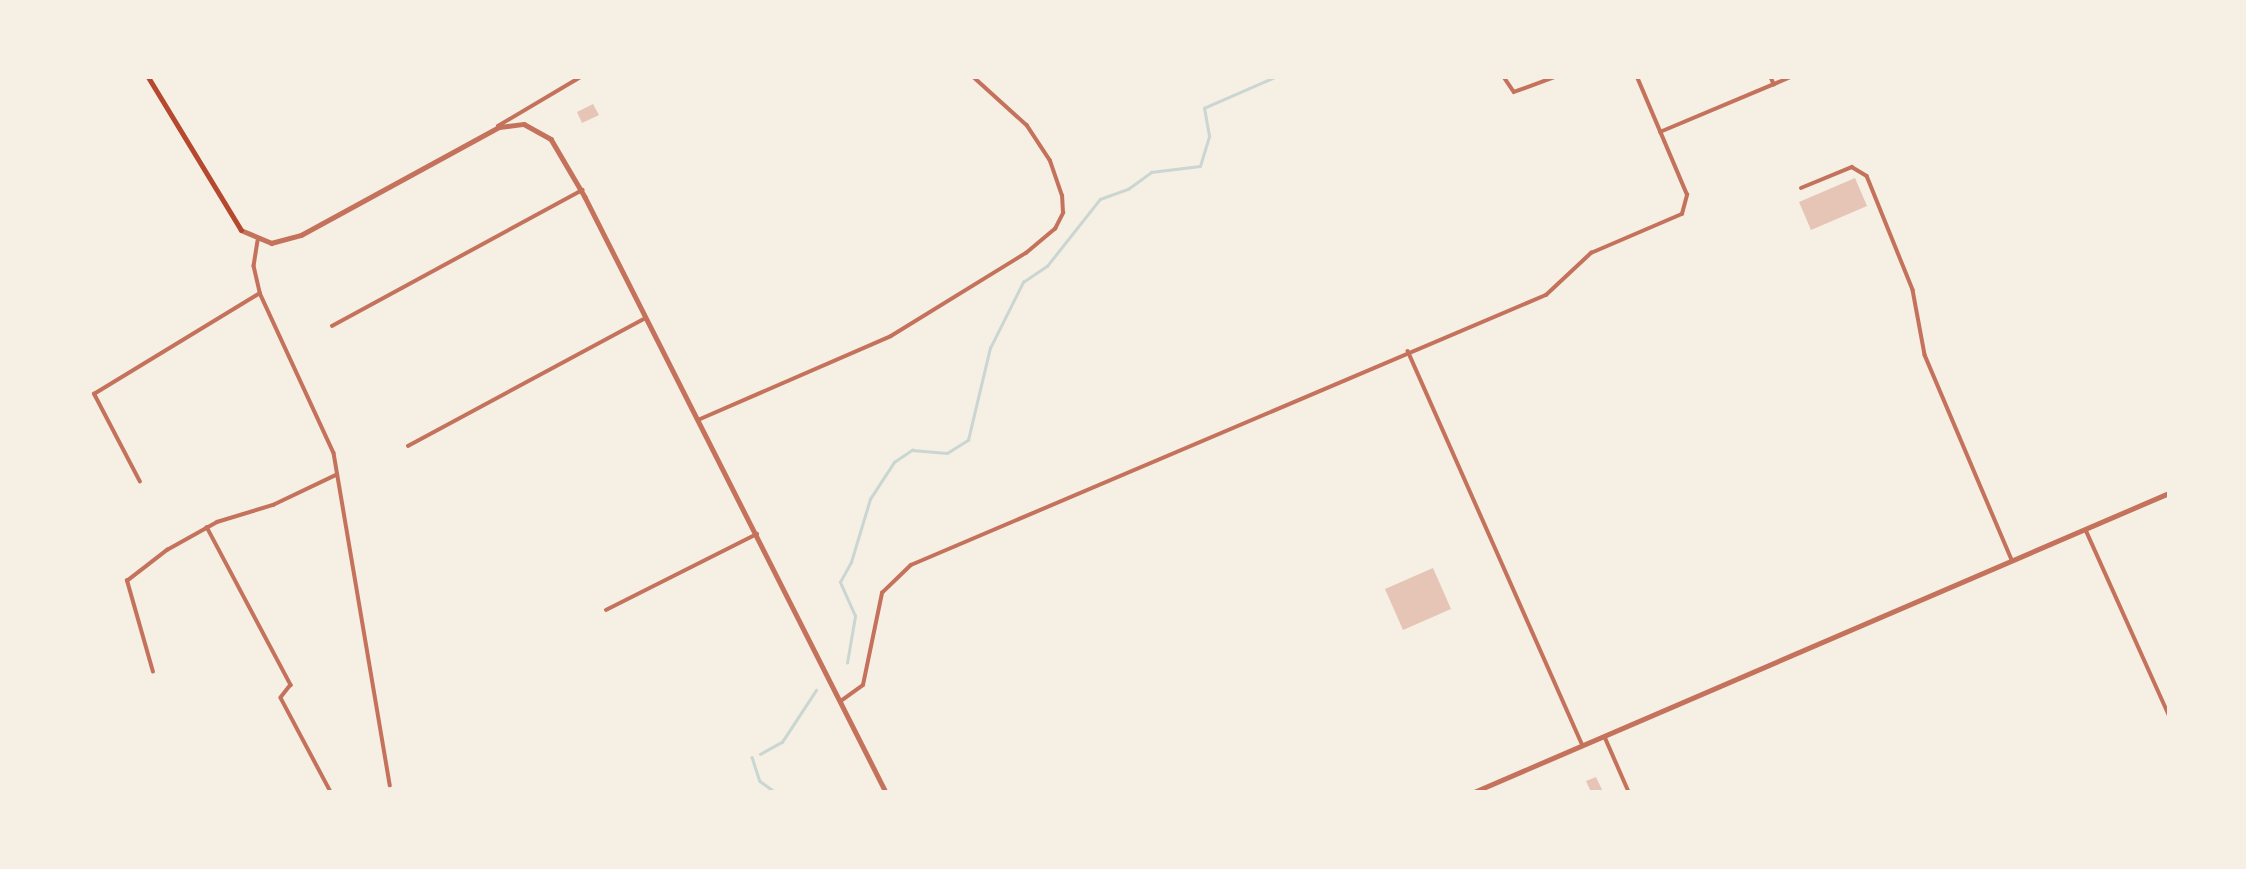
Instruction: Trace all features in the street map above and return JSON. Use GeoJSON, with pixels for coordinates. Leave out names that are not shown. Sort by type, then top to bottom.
{"type":"FeatureCollection","features":[{"type":"Feature","properties":{"kind":"main road"},"geometry":{"type":"LineString","coordinates":[[148,77],[241,230]]}},
{"type":"Feature","properties":{"kind":"street"},"geometry":{"type":"LineString","coordinates":[[241,230],[258,241],[271,243],[301,235],[581,77]]}},
{"type":"Feature","properties":{"kind":"street"},"geometry":{"type":"LineString","coordinates":[[698,420],[891,336],[1026,253],[1055,229],[1063,213],[1062,195],[1050,161],[1027,126],[973,77]]}},
{"type":"Feature","properties":{"kind":"street"},"geometry":{"type":"LineString","coordinates":[[1504,77],[1514,92],[1555,77]]}},
{"type":"Feature","properties":{"kind":"street"},"geometry":{"type":"LineString","coordinates":[[841,701],[863,685],[882,593],[911,565],[1408,351],[1546,295],[1591,253],[1682,214],[1687,195],[1637,77]]}},
{"type":"Feature","properties":{"kind":"street"},"geometry":{"type":"LineString","coordinates":[[1771,77],[1774,84]]}},
{"type":"Feature","properties":{"kind":"street"},"geometry":{"type":"LineString","coordinates":[[1660,132],[1791,77]]}},
{"type":"Feature","properties":{"kind":"street"},"geometry":{"type":"LineString","coordinates":[[487,132],[516,124],[539,129],[556,144],[582,190],[886,792]]}},
{"type":"Feature","properties":{"kind":"street"},"geometry":{"type":"LineString","coordinates":[[1801,188],[1852,167],[1867,176],[1913,290],[1925,355],[2012,562]]}},
{"type":"Feature","properties":{"kind":"street"},"geometry":{"type":"LineString","coordinates":[[332,326],[582,190]]}},
{"type":"Feature","properties":{"kind":"street"},"geometry":{"type":"LineString","coordinates":[[258,241],[254,266],[260,293],[327,436],[390,785]]}},
{"type":"Feature","properties":{"kind":"street"},"geometry":{"type":"LineString","coordinates":[[140,482],[94,394],[260,293]]}},
{"type":"Feature","properties":{"kind":"street"},"geometry":{"type":"LineString","coordinates":[[408,446],[646,317]]}},
{"type":"Feature","properties":{"kind":"street"},"geometry":{"type":"LineString","coordinates":[[1408,351],[1583,746]]}},
{"type":"Feature","properties":{"kind":"street"},"geometry":{"type":"LineString","coordinates":[[153,672],[127,581],[167,550],[207,527],[231,515],[273,505],[336,475]]}},
{"type":"Feature","properties":{"kind":"street"},"geometry":{"type":"LineString","coordinates":[[1474,792],[2169,493]]}},
{"type":"Feature","properties":{"kind":"street"},"geometry":{"type":"LineString","coordinates":[[207,527],[290,685],[281,698],[331,792]]}},
{"type":"Feature","properties":{"kind":"street"},"geometry":{"type":"LineString","coordinates":[[2086,530],[2169,715]]}},
{"type":"Feature","properties":{"kind":"street"},"geometry":{"type":"LineString","coordinates":[[606,610],[757,534]]}},
{"type":"Feature","properties":{"kind":"street"},"geometry":{"type":"LineString","coordinates":[[1605,737],[1629,792]]}},
{"type":"Feature","properties":{"kind":"building"},"geometry":{"type":"Polygon","coordinates":[[[593,104],[599,115],[582,123],[577,112],[593,104]]]}},
{"type":"Feature","properties":{"kind":"building"},"geometry":{"type":"Polygon","coordinates":[[[1855,178],[1867,206],[1811,230],[1799,202],[1855,178]]]}},
{"type":"Feature","properties":{"kind":"building"},"geometry":{"type":"Polygon","coordinates":[[[1433,568],[1451,609],[1403,630],[1385,589],[1433,568]]]}},
{"type":"Feature","properties":{"kind":"building"},"geometry":{"type":"Polygon","coordinates":[[[1596,777],[1603,792],[1591,792],[1586,781],[1596,777]]]}},
{"type":"Feature","properties":{"kind":"waterway"},"geometry":{"type":"LineString","coordinates":[[847,663],[855,616],[840,582],[851,562],[870,499],[894,462],[912,450],[947,453],[968,440],[990,348],[1023,282],[1047,266],[1100,199],[1128,189],[1151,172],[1200,166],[1209,136],[1204,108],[1275,77]]}},
{"type":"Feature","properties":{"kind":"waterway"},"geometry":{"type":"LineString","coordinates":[[760,754],[782,742],[816,690]]}},
{"type":"Feature","properties":{"kind":"waterway"},"geometry":{"type":"LineString","coordinates":[[752,757],[760,781],[775,792]]}}]}
